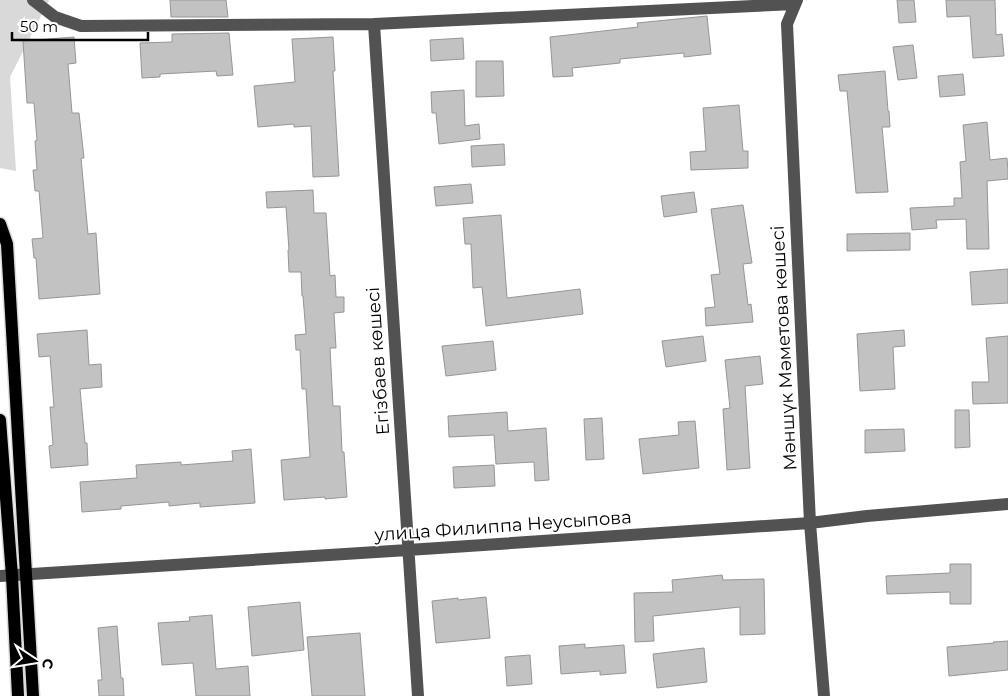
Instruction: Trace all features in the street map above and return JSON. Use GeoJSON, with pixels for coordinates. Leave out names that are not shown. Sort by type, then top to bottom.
{"type":"FeatureCollection","features":[{"type":"Feature","properties":{"kind":"main road"},"geometry":{"type":"LineString","coordinates":[[0,224],[7,244],[33,696]]}},
{"type":"Feature","properties":{"kind":"main road"},"geometry":{"type":"LineString","coordinates":[[0,420],[6,576],[18,696]]}},
{"type":"Feature","properties":{"kind":"street"},"geometry":{"type":"LineString","coordinates":[[33,0],[55,17],[81,26],[374,24],[796,2]]}},
{"type":"Feature","properties":{"kind":"street","name":"Мәншүк Мәметова көшесі"},"geometry":{"type":"LineString","coordinates":[[796,2],[786,24],[810,523],[824,696]]}},
{"type":"Feature","properties":{"kind":"street","name":"Егізбаев көшесі"},"geometry":{"type":"LineString","coordinates":[[374,24],[418,696]]}},
{"type":"Feature","properties":{"kind":"street","name":"улица Филиппа Неусыпова"},"geometry":{"type":"LineString","coordinates":[[6,576],[810,523],[867,516],[1008,504]]}},
{"type":"Feature","properties":{"kind":"shaded area"},"geometry":{"type":"Polygon","coordinates":[[[0,0],[49,0],[10,77],[16,171],[0,168],[0,0]]]}},
{"type":"Feature","properties":{"kind":"building"},"geometry":{"type":"Polygon","coordinates":[[[170,0],[226,0],[228,17],[171,17],[170,0]]]}},
{"type":"Feature","properties":{"kind":"building"},"geometry":{"type":"Polygon","coordinates":[[[897,0],[914,0],[916,22],[899,23],[897,0]]]}},
{"type":"Feature","properties":{"kind":"building"},"geometry":{"type":"Polygon","coordinates":[[[946,0],[995,0],[996,35],[1002,34],[1004,56],[973,58],[970,16],[947,17],[946,0]]]}},
{"type":"Feature","properties":{"kind":"building"},"geometry":{"type":"Polygon","coordinates":[[[707,16],[711,54],[684,57],[684,53],[620,59],[620,63],[572,68],[573,76],[553,77],[550,37],[638,27],[637,23],[707,16]]]}},
{"type":"Feature","properties":{"kind":"building"},"geometry":{"type":"Polygon","coordinates":[[[229,33],[233,75],[217,76],[216,71],[160,74],[160,77],[142,78],[140,43],[172,42],[172,34],[229,33]]]}},
{"type":"Feature","properties":{"kind":"building"},"geometry":{"type":"Polygon","coordinates":[[[74,37],[76,63],[68,64],[72,113],[79,113],[84,158],[81,158],[88,234],[96,233],[100,294],[39,299],[36,258],[34,258],[32,239],[43,238],[39,191],[35,191],[33,170],[37,170],[35,141],[37,140],[34,103],[27,103],[23,41],[74,37]]]}},
{"type":"Feature","properties":{"kind":"building"},"geometry":{"type":"Polygon","coordinates":[[[333,37],[339,176],[313,177],[311,126],[294,127],[294,124],[258,127],[254,86],[295,82],[292,39],[333,37]]]}},
{"type":"Feature","properties":{"kind":"building"},"geometry":{"type":"Polygon","coordinates":[[[463,38],[464,59],[431,61],[430,40],[463,38]]]}},
{"type":"Feature","properties":{"kind":"building"},"geometry":{"type":"Polygon","coordinates":[[[913,45],[917,78],[898,80],[893,47],[913,45]]]}},
{"type":"Feature","properties":{"kind":"building"},"geometry":{"type":"Polygon","coordinates":[[[476,61],[503,61],[504,96],[476,97],[476,61]]]}},
{"type":"Feature","properties":{"kind":"building"},"geometry":{"type":"Polygon","coordinates":[[[885,71],[890,127],[882,127],[888,192],[856,193],[847,91],[840,91],[838,75],[885,71]]]}},
{"type":"Feature","properties":{"kind":"building"},"geometry":{"type":"Polygon","coordinates":[[[963,74],[965,95],[940,97],[938,76],[963,74]]]}},
{"type":"Feature","properties":{"kind":"building"},"geometry":{"type":"Polygon","coordinates":[[[464,90],[465,126],[479,124],[480,139],[439,144],[436,113],[432,113],[431,92],[464,90]]]}},
{"type":"Feature","properties":{"kind":"building"},"geometry":{"type":"Polygon","coordinates":[[[739,105],[743,151],[748,151],[748,168],[691,170],[690,152],[706,151],[703,108],[739,105]]]}},
{"type":"Feature","properties":{"kind":"building"},"geometry":{"type":"Polygon","coordinates":[[[987,122],[990,160],[1007,158],[1008,171],[1008,179],[987,181],[989,249],[967,249],[966,219],[936,220],[937,228],[912,230],[910,208],[954,206],[954,198],[962,198],[960,162],[966,161],[963,125],[987,122]]]}},
{"type":"Feature","properties":{"kind":"building"},"geometry":{"type":"Polygon","coordinates":[[[504,144],[505,165],[472,167],[471,146],[504,144]]]}},
{"type":"Feature","properties":{"kind":"building"},"geometry":{"type":"Polygon","coordinates":[[[471,184],[473,203],[436,206],[434,187],[471,184]]]}},
{"type":"Feature","properties":{"kind":"building"},"geometry":{"type":"Polygon","coordinates":[[[313,190],[314,213],[326,213],[330,276],[335,275],[336,297],[344,297],[344,312],[334,313],[336,348],[330,348],[333,406],[340,406],[342,452],[344,452],[347,497],[284,500],[281,460],[310,457],[306,389],[302,389],[300,350],[296,350],[295,335],[306,334],[301,272],[289,272],[286,207],[267,208],[266,192],[313,190]]]}},
{"type":"Feature","properties":{"kind":"building"},"geometry":{"type":"Polygon","coordinates":[[[694,192],[697,212],[664,217],[661,196],[694,192]]]}},
{"type":"Feature","properties":{"kind":"building"},"geometry":{"type":"Polygon","coordinates":[[[743,205],[752,263],[743,264],[748,305],[751,304],[753,322],[706,326],[705,308],[715,307],[711,275],[720,274],[711,209],[743,205]]]}},
{"type":"Feature","properties":{"kind":"building"},"geometry":{"type":"Polygon","coordinates":[[[501,215],[507,298],[580,289],[583,314],[486,326],[482,287],[473,288],[471,244],[465,244],[463,218],[501,215]]]}},
{"type":"Feature","properties":{"kind":"building"},"geometry":{"type":"Polygon","coordinates":[[[910,233],[910,250],[847,251],[847,234],[910,233]]]}},
{"type":"Feature","properties":{"kind":"building"},"geometry":{"type":"Polygon","coordinates":[[[1008,269],[1008,303],[972,305],[970,272],[1008,269]]]}},
{"type":"Feature","properties":{"kind":"building"},"geometry":{"type":"Polygon","coordinates":[[[87,330],[89,365],[101,364],[102,387],[80,389],[88,465],[51,468],[49,446],[53,445],[50,407],[54,407],[50,356],[39,357],[37,334],[87,330]]]}},
{"type":"Feature","properties":{"kind":"building"},"geometry":{"type":"Polygon","coordinates":[[[904,330],[905,346],[893,347],[895,389],[860,391],[857,334],[904,330]]]}},
{"type":"Feature","properties":{"kind":"building"},"geometry":{"type":"Polygon","coordinates":[[[703,336],[706,361],[666,367],[662,341],[703,336]]]}},
{"type":"Feature","properties":{"kind":"building"},"geometry":{"type":"Polygon","coordinates":[[[1008,336],[1008,403],[973,404],[972,382],[989,382],[986,338],[1008,336]]]}},
{"type":"Feature","properties":{"kind":"building"},"geometry":{"type":"Polygon","coordinates":[[[493,341],[496,370],[446,376],[442,346],[493,341]]]}},
{"type":"Feature","properties":{"kind":"building"},"geometry":{"type":"Polygon","coordinates":[[[760,356],[763,384],[745,386],[750,468],[727,470],[723,409],[730,408],[725,360],[760,356]]]}},
{"type":"Feature","properties":{"kind":"building"},"geometry":{"type":"Polygon","coordinates":[[[955,410],[969,410],[970,447],[955,448],[955,410]]]}},
{"type":"Feature","properties":{"kind":"building"},"geometry":{"type":"Polygon","coordinates":[[[507,412],[508,431],[546,428],[549,480],[535,481],[534,462],[496,464],[494,435],[449,437],[448,416],[507,412]]]}},
{"type":"Feature","properties":{"kind":"building"},"geometry":{"type":"Polygon","coordinates":[[[602,418],[604,459],[586,460],[584,419],[602,418]]]}},
{"type":"Feature","properties":{"kind":"building"},"geometry":{"type":"Polygon","coordinates":[[[695,421],[699,468],[643,474],[639,439],[679,435],[678,422],[695,421]]]}},
{"type":"Feature","properties":{"kind":"building"},"geometry":{"type":"Polygon","coordinates":[[[904,429],[905,451],[865,453],[865,430],[904,429]]]}},
{"type":"Feature","properties":{"kind":"building"},"geometry":{"type":"Polygon","coordinates":[[[251,449],[255,503],[200,507],[200,503],[169,506],[169,502],[121,506],[121,509],[82,512],[80,482],[137,478],[136,465],[181,462],[181,465],[233,461],[232,451],[251,449]]]}},
{"type":"Feature","properties":{"kind":"building"},"geometry":{"type":"Polygon","coordinates":[[[494,465],[495,486],[454,488],[453,467],[494,465]]]}},
{"type":"Feature","properties":{"kind":"building"},"geometry":{"type":"Polygon","coordinates":[[[950,564],[971,564],[971,604],[950,604],[950,592],[887,594],[886,576],[950,573],[950,564]]]}},
{"type":"Feature","properties":{"kind":"building"},"geometry":{"type":"Polygon","coordinates":[[[722,575],[723,580],[764,579],[765,634],[740,635],[740,607],[653,616],[654,641],[635,642],[634,593],[673,592],[672,580],[722,575]]]}},
{"type":"Feature","properties":{"kind":"building"},"geometry":{"type":"Polygon","coordinates":[[[486,597],[490,638],[436,643],[432,601],[486,597]]]}},
{"type":"Feature","properties":{"kind":"building"},"geometry":{"type":"Polygon","coordinates":[[[300,602],[304,650],[252,656],[248,607],[300,602]]]}},
{"type":"Feature","properties":{"kind":"building"},"geometry":{"type":"Polygon","coordinates":[[[212,615],[216,669],[248,666],[250,696],[196,696],[193,663],[162,665],[158,623],[190,621],[189,617],[212,615]]]}},
{"type":"Feature","properties":{"kind":"building"},"geometry":{"type":"Polygon","coordinates":[[[117,626],[124,696],[99,696],[98,680],[102,680],[98,628],[117,626]]]}},
{"type":"Feature","properties":{"kind":"building"},"geometry":{"type":"Polygon","coordinates":[[[360,633],[365,696],[312,696],[307,637],[360,633]]]}},
{"type":"Feature","properties":{"kind":"building"},"geometry":{"type":"Polygon","coordinates":[[[1008,641],[1008,670],[949,676],[947,647],[1008,641]]]}},
{"type":"Feature","properties":{"kind":"building"},"geometry":{"type":"Polygon","coordinates":[[[585,644],[585,648],[624,645],[626,673],[600,675],[600,671],[561,674],[559,646],[585,644]]]}},
{"type":"Feature","properties":{"kind":"building"},"geometry":{"type":"Polygon","coordinates":[[[704,648],[707,682],[657,688],[653,654],[704,648]]]}},
{"type":"Feature","properties":{"kind":"building"},"geometry":{"type":"Polygon","coordinates":[[[530,655],[532,684],[507,686],[505,657],[530,655]]]}}]}
